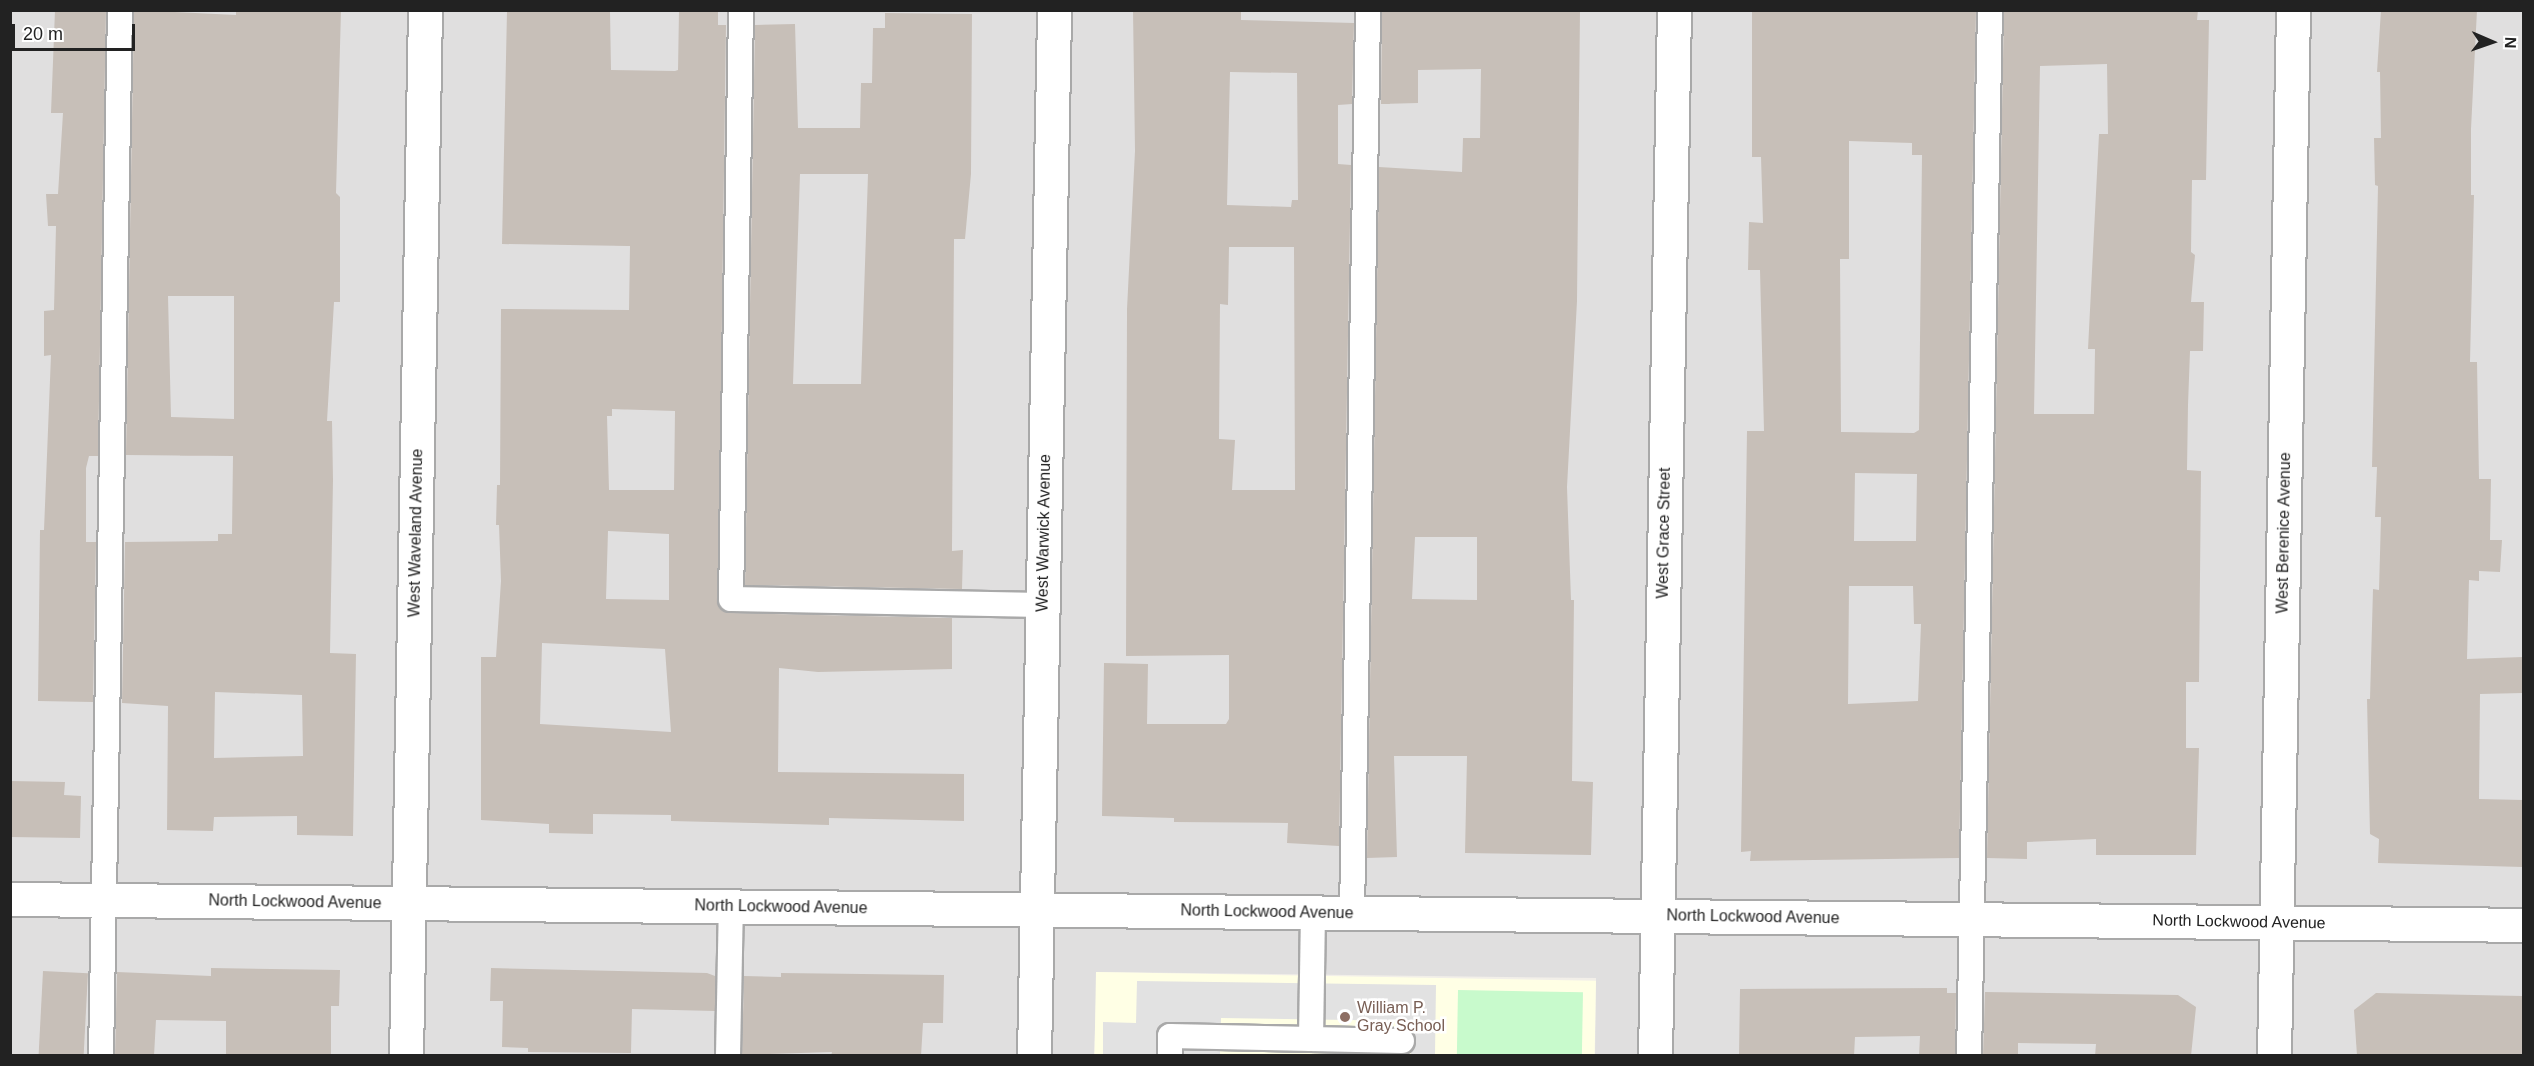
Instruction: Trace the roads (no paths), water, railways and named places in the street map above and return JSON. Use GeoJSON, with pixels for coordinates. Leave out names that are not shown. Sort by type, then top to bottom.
{"type":"FeatureCollection","features":[{"type":"Feature","properties":{"kind":"street","name":"West Waveland Avenue"},"geometry":{"type":"LineString","coordinates":[[406,1056],[425,10]]}},
{"type":"Feature","properties":{"kind":"street","name":"West Warwick Avenue"},"geometry":{"type":"LineString","coordinates":[[1034,1056],[1054,10]]}},
{"type":"Feature","properties":{"kind":"street","name":"West Grace Street"},"geometry":{"type":"LineString","coordinates":[[1655,1056],[1674,10]]}},
{"type":"Feature","properties":{"kind":"street","name":"West Berenice Avenue"},"geometry":{"type":"LineString","coordinates":[[2274,1056],[2293,10]]}},
{"type":"Feature","properties":{"kind":"street","name":"North Lockwood Avenue"},"geometry":{"type":"LineString","coordinates":[[10,899],[2523,925]]}},
{"type":"Feature","properties":{"kind":"lane"},"geometry":{"type":"LineString","coordinates":[[101,1056],[102,900],[120,10]]}},
{"type":"Feature","properties":{"kind":"lane"},"geometry":{"type":"LineString","coordinates":[[741,10],[731,599],[1043,605]]}},
{"type":"Feature","properties":{"kind":"lane"},"geometry":{"type":"LineString","coordinates":[[1352,913],[1368,10]]}},
{"type":"Feature","properties":{"kind":"lane"},"geometry":{"type":"LineString","coordinates":[[1969,1056],[1990,10]]}},
{"type":"Feature","properties":{"kind":"lane"},"geometry":{"type":"LineString","coordinates":[[728,1056],[731,906]]}},
{"type":"Feature","properties":{"kind":"lane"},"geometry":{"type":"LineString","coordinates":[[1311,1039],[1313,912]]}},
{"type":"Feature","properties":{"kind":"lane"},"geometry":{"type":"LineString","coordinates":[[1170,1056],[1170,1036],[1402,1041]]}},
{"type":"Feature","properties":{"kind":"place","name":"William P. Gray School"},"geometry":{"type":"Point","coordinates":[1345,1017]}}]}
